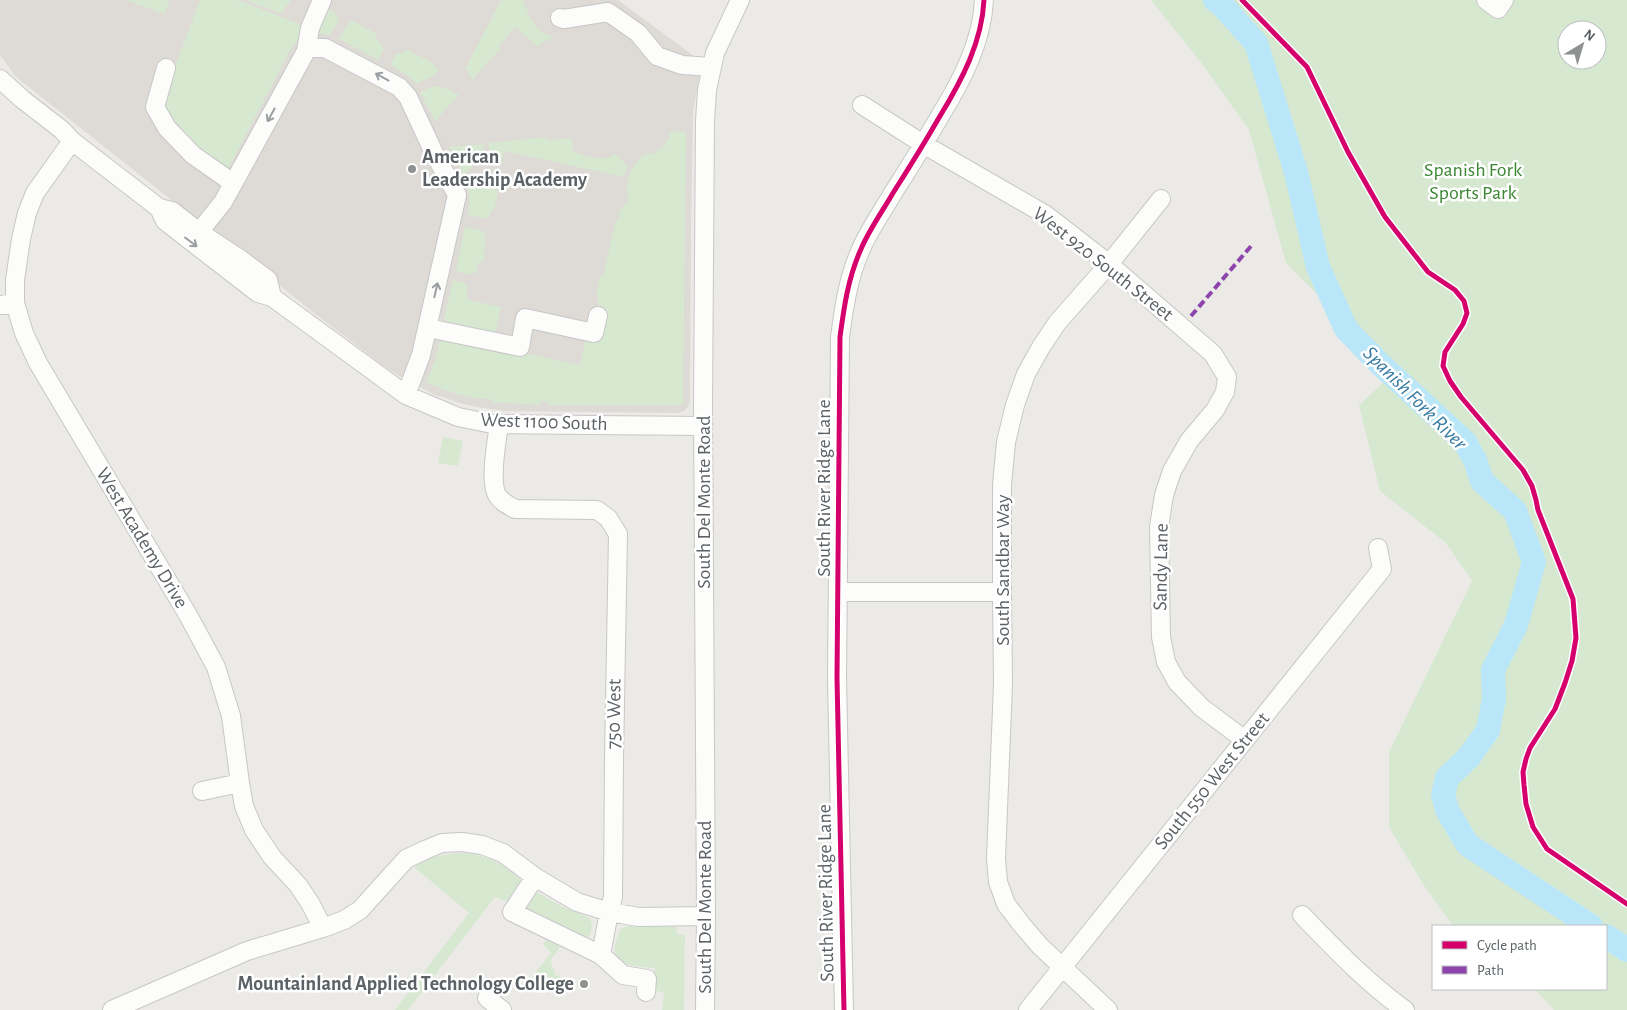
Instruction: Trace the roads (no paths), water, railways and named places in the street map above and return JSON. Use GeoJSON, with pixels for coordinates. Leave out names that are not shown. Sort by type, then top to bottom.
{"type":"FeatureCollection","features":[{"type":"Feature","properties":{"kind":"street"},"geometry":{"type":"LineString","coordinates":[[199,232],[223,202],[306,51],[310,28],[322,0]]}},
{"type":"Feature","properties":{"kind":"street","name":"South Del Monte Road"},"geometry":{"type":"LineString","coordinates":[[705,1010],[703,426],[705,121],[707,90],[715,53],[740,0]]}},
{"type":"Feature","properties":{"kind":"street","name":"South River Ridge Lane"},"geometry":{"type":"LineString","coordinates":[[844,1010],[837,678],[840,337],[849,278],[861,249],[874,224],[956,90],[969,63],[979,35],[984,0]]}},
{"type":"Feature","properties":{"kind":"street"},"geometry":{"type":"LineString","coordinates":[[1486,0],[1498,9],[1504,0]]}},
{"type":"Feature","properties":{"kind":"street"},"geometry":{"type":"LineString","coordinates":[[560,18],[608,12],[638,33],[657,56],[682,65],[712,67]]}},
{"type":"Feature","properties":{"kind":"street"},"geometry":{"type":"LineString","coordinates":[[306,51],[310,48],[325,48],[399,87],[408,97],[434,153],[457,195],[422,355],[406,395]]}},
{"type":"Feature","properties":{"kind":"street","name":"West 1100 South"},"geometry":{"type":"LineString","coordinates":[[0,68],[67,126],[72,142]]}},
{"type":"Feature","properties":{"kind":"street"},"geometry":{"type":"LineString","coordinates":[[166,68],[155,106],[167,128],[193,155],[233,183]]}},
{"type":"Feature","properties":{"kind":"street","name":"West 1100 South"},"geometry":{"type":"LineString","coordinates":[[0,79],[62,130],[72,142],[159,208],[172,211],[268,280],[272,297]]}},
{"type":"Feature","properties":{"kind":"street","name":"West 1100 South"},"geometry":{"type":"LineString","coordinates":[[0,94],[55,137],[72,142]]}},
{"type":"Feature","properties":{"kind":"street","name":"West 920 South Street"},"geometry":{"type":"LineString","coordinates":[[862,105],[924,144],[1046,215],[1109,264],[1213,354],[1227,377]]}},
{"type":"Feature","properties":{"kind":"street","name":"West Academy Drive"},"geometry":{"type":"LineString","coordinates":[[72,142],[35,193],[27,213],[15,280],[8,304],[38,363],[188,615],[216,667],[231,716],[244,806],[254,830],[272,857],[298,886],[310,903],[322,928]]}},
{"type":"Feature","properties":{"kind":"street","name":"South Sandbar Way"},"geometry":{"type":"LineString","coordinates":[[1108,1010],[1040,946],[1006,904],[998,882],[996,858],[1003,684],[1002,485],[1006,442],[1015,405],[1026,374],[1041,347],[1057,323],[1109,264],[1161,199]]}},
{"type":"Feature","properties":{"kind":"street","name":"West 1100 South"},"geometry":{"type":"LineString","coordinates":[[159,208],[165,221],[181,235],[258,293],[272,297],[406,395],[458,417],[499,424],[703,426]]}},
{"type":"Feature","properties":{"kind":"street"},"geometry":{"type":"LineString","coordinates":[[428,328],[520,347],[525,318],[594,333],[598,316]]}},
{"type":"Feature","properties":{"kind":"street","name":"Sandy Lane"},"geometry":{"type":"LineString","coordinates":[[1227,377],[1225,392],[1214,410],[1189,441],[1172,471],[1164,495],[1160,527],[1160,637],[1166,662],[1177,682],[1202,708],[1245,740]]}},
{"type":"Feature","properties":{"kind":"street","name":"750 West"},"geometry":{"type":"LineString","coordinates":[[499,424],[493,481],[497,494],[504,503],[516,509],[597,510],[608,518],[618,534],[613,897],[601,955]]}},
{"type":"Feature","properties":{"kind":"street","name":"South 550 West Street"},"geometry":{"type":"LineString","coordinates":[[1028,1010],[1382,569],[1378,548]]}},
{"type":"Feature","properties":{"kind":"street"},"geometry":{"type":"LineString","coordinates":[[839,592],[1002,592]]}},
{"type":"Feature","properties":{"kind":"street"},"geometry":{"type":"LineString","coordinates":[[202,791],[240,783]]}},
{"type":"Feature","properties":{"kind":"street"},"geometry":{"type":"LineString","coordinates":[[112,1010],[247,951],[344,920],[360,910],[406,859],[442,844],[462,842],[482,845],[503,853],[535,877],[577,902],[609,912],[639,916],[706,916]]}},
{"type":"Feature","properties":{"kind":"street"},"geometry":{"type":"LineString","coordinates":[[535,877],[512,912],[601,955],[623,975],[647,979],[646,992]]}},
{"type":"Feature","properties":{"kind":"street"},"geometry":{"type":"LineString","coordinates":[[1302,915],[1348,962],[1383,994],[1405,1010]]}},
{"type":"Feature","properties":{"kind":"street"},"geometry":{"type":"LineString","coordinates":[[487,998],[502,1010]]}},
{"type":"Feature","properties":{"kind":"waterway","name":"Spanish Fork River"},"geometry":{"type":"LineString","coordinates":[[1215,0],[1221,4],[1256,43],[1296,172],[1318,267],[1346,329],[1378,362],[1465,442],[1475,460],[1482,481],[1515,511],[1534,562],[1516,625],[1493,670],[1494,699],[1488,730],[1469,757],[1447,778],[1443,795],[1448,812],[1468,845],[1589,925]]}},
{"type":"Feature","properties":{"kind":"waterway","name":"Spanish Fork River"},"geometry":{"type":"LineString","coordinates":[[1607,937],[1627,950]]}},
{"type":"Feature","properties":{"kind":"place","name":"American Leadership Academy"},"geometry":{"type":"Point","coordinates":[412,169]}},
{"type":"Feature","properties":{"kind":"place","name":"Mountainland Applied Technology College"},"geometry":{"type":"Point","coordinates":[584,984]}},
{"type":"Feature","properties":{"kind":"park label","name":"Spanish Fork Sports Park"},"geometry":{"type":"Point","coordinates":[1473,182]}}]}
